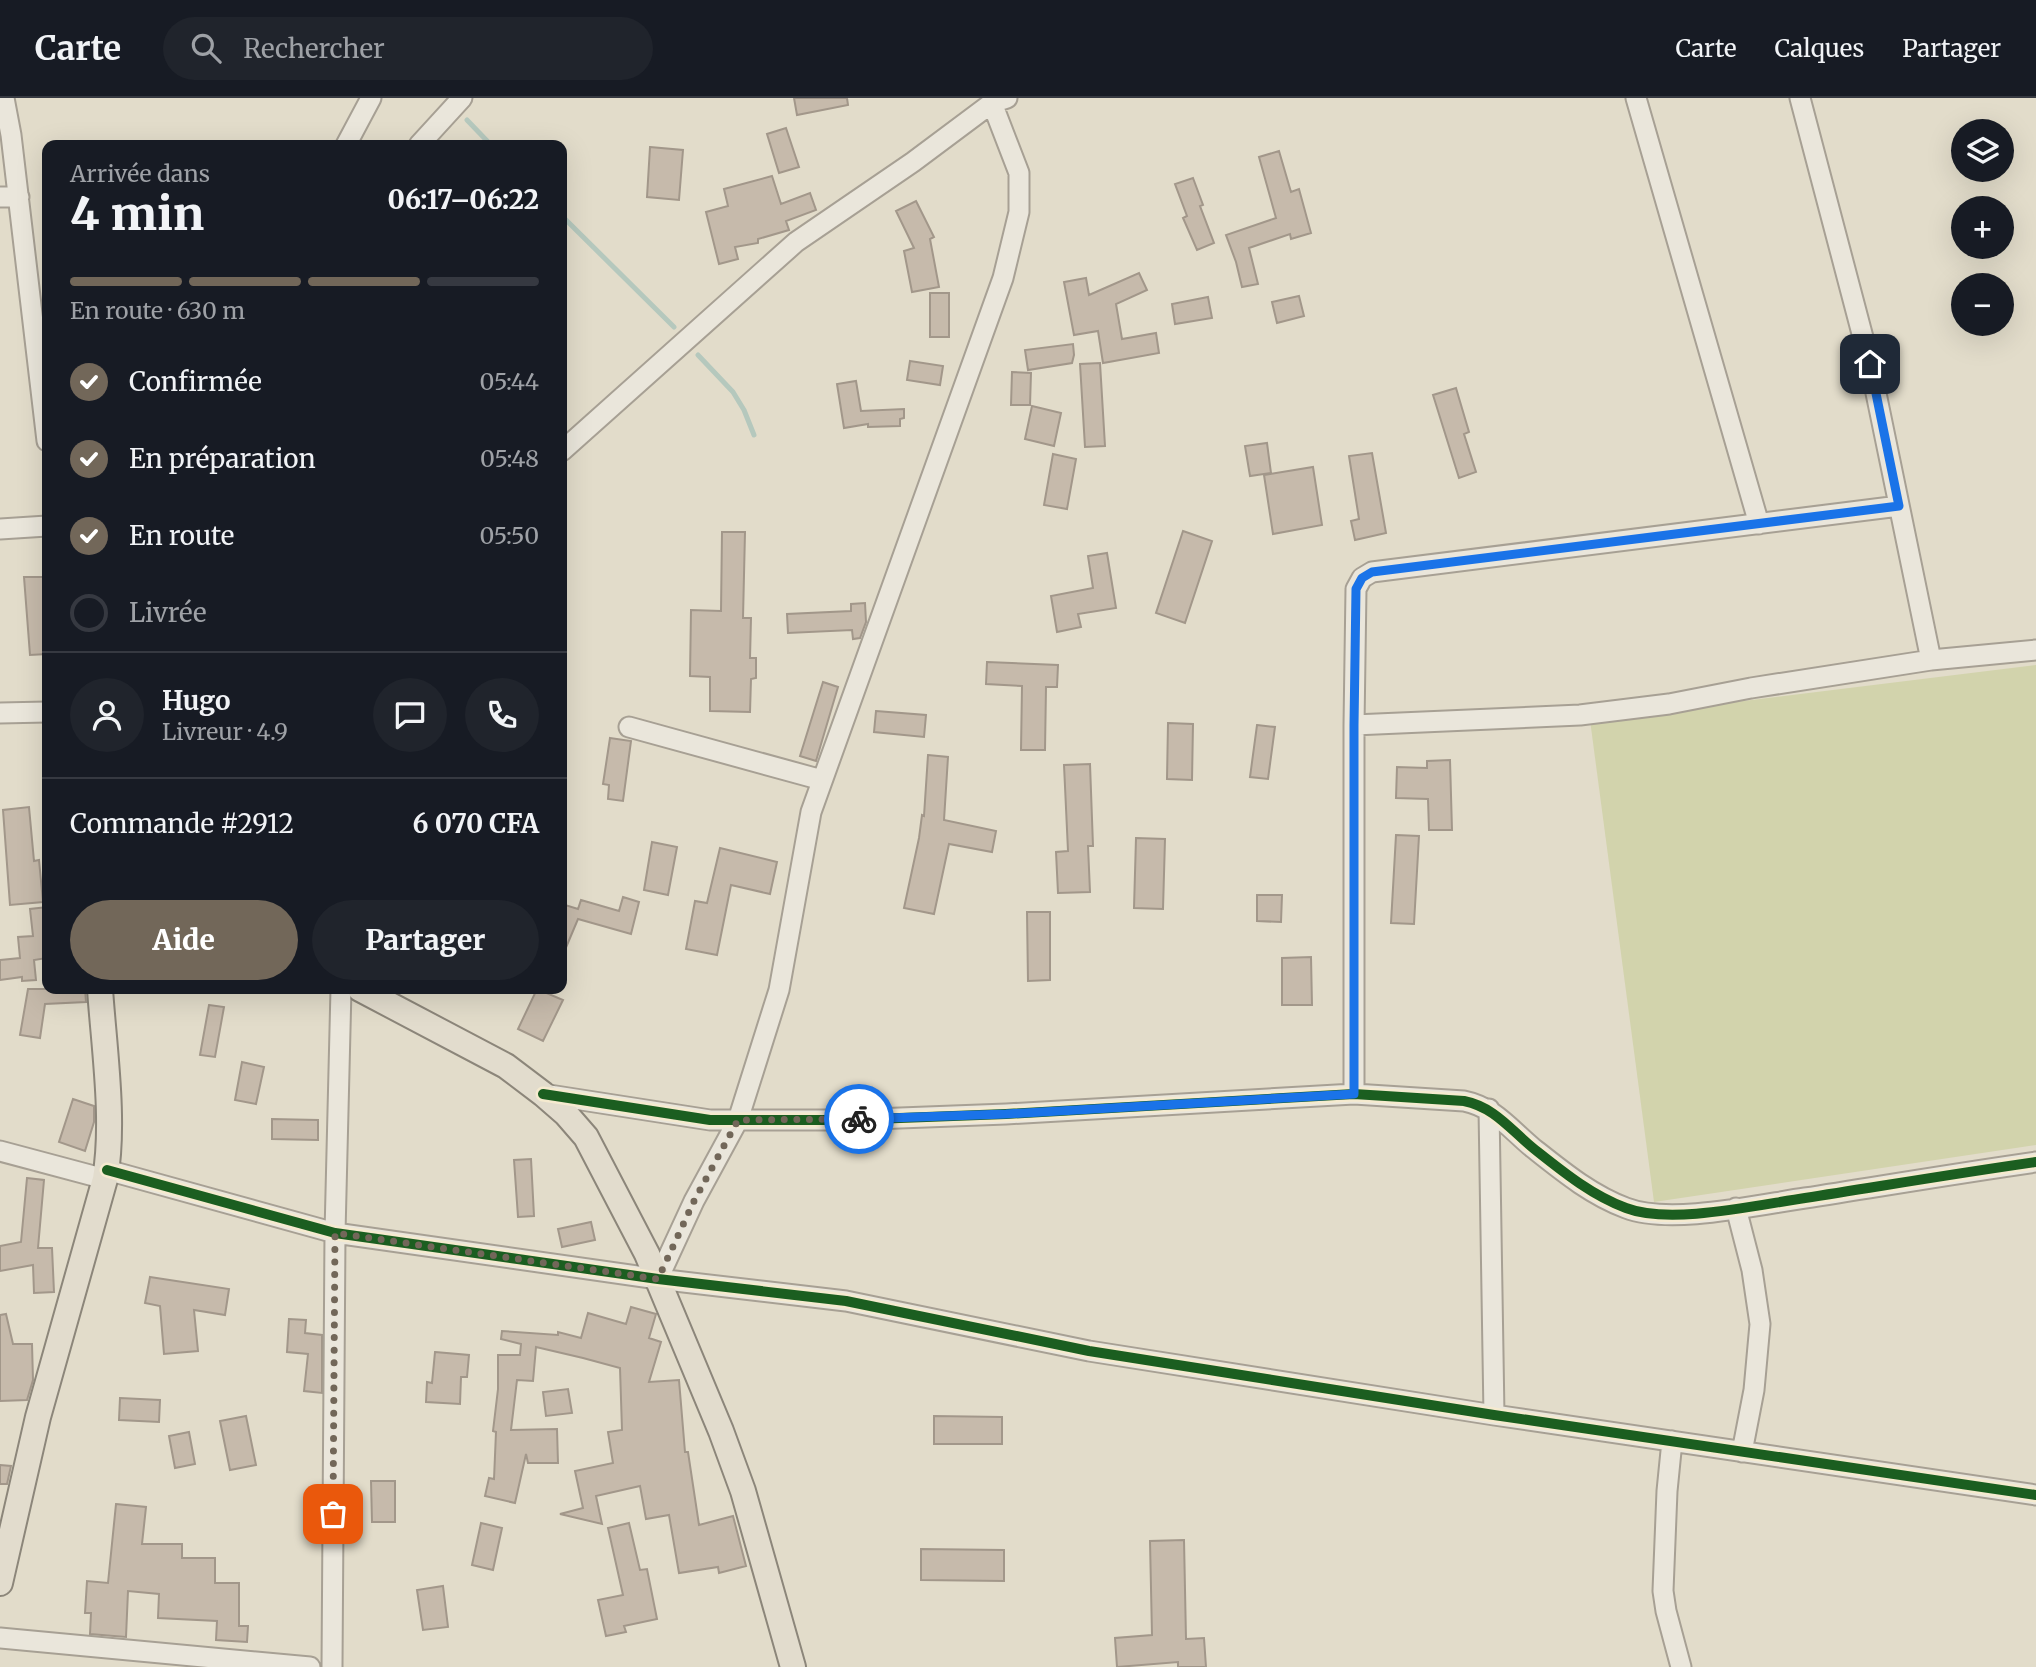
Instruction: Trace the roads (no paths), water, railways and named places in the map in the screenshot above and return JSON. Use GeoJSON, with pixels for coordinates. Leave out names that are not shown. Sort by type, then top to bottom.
{"type":"FeatureCollection","features":[{"type":"Feature","properties":{"kind":"main road"},"geometry":{"type":"LineString","coordinates":[[0,1583],[38,1417],[106,1175],[109,1146],[108,1110],[100,994]]}},
{"type":"Feature","properties":{"kind":"main road"},"geometry":{"type":"LineString","coordinates":[[369,994],[506,1066],[566,1114],[586,1138],[658,1279],[699,1376],[743,1491],[793,1667]]}},
{"type":"Feature","properties":{"kind":"street"},"geometry":{"type":"LineString","coordinates":[[4,98],[11,135],[9,197],[42,409]]}},
{"type":"Feature","properties":{"kind":"street"},"geometry":{"type":"LineString","coordinates":[[349,140],[371,98]]}},
{"type":"Feature","properties":{"kind":"street"},"geometry":{"type":"LineString","coordinates":[[424,140],[462,98]]}},
{"type":"Feature","properties":{"kind":"street"},"geometry":{"type":"LineString","coordinates":[[1636,98],[1759,524]]}},
{"type":"Feature","properties":{"kind":"street"},"geometry":{"type":"LineString","coordinates":[[1800,98],[1870,364],[1931,660]]}},
{"type":"Feature","properties":{"kind":"street"},"geometry":{"type":"LineString","coordinates":[[567,447],[796,242],[1000,101],[1019,173],[1019,212],[1003,278],[811,812],[779,990],[738,1120],[694,1201],[658,1279]]}},
{"type":"Feature","properties":{"kind":"street"},"geometry":{"type":"LineString","coordinates":[[1354,1094],[1356,589],[1362,578],[1372,572],[1899,506]]}},
{"type":"Feature","properties":{"kind":"street"},"geometry":{"type":"LineString","coordinates":[[0,529],[42,526]]}},
{"type":"Feature","properties":{"kind":"street"},"geometry":{"type":"LineString","coordinates":[[1354,725],[1580,715],[1669,704],[1751,688],[1931,660],[2036,650]]}},
{"type":"Feature","properties":{"kind":"street"},"geometry":{"type":"LineString","coordinates":[[0,713],[42,712]]}},
{"type":"Feature","properties":{"kind":"street"},"geometry":{"type":"LineString","coordinates":[[629,727],[822,780]]}},
{"type":"Feature","properties":{"kind":"street"},"geometry":{"type":"LineString","coordinates":[[332,1667],[335,1233],[341,994]]}},
{"type":"Feature","properties":{"kind":"street"},"geometry":{"type":"LineString","coordinates":[[543,1094],[710,1120],[1006,1114],[1354,1094],[1464,1101],[1489,1110],[1531,1147],[1602,1198],[1630,1210],[1660,1216],[1736,1208],[2036,1162]]}},
{"type":"Feature","properties":{"kind":"street"},"geometry":{"type":"LineString","coordinates":[[1489,1110],[1494,1415]]}},
{"type":"Feature","properties":{"kind":"street"},"geometry":{"type":"LineString","coordinates":[[0,1151],[335,1233],[658,1279],[846,1301],[1089,1351],[1494,1415],[2036,1495]]}},
{"type":"Feature","properties":{"kind":"street"},"geometry":{"type":"LineString","coordinates":[[1736,1208],[1752,1270],[1760,1324],[1754,1390],[1742,1452]]}},
{"type":"Feature","properties":{"kind":"street"},"geometry":{"type":"LineString","coordinates":[[1672,1441],[1663,1591],[1681,1667]]}},
{"type":"Feature","properties":{"kind":"street"},"geometry":{"type":"LineString","coordinates":[[0,1638],[310,1667]]}},
{"type":"Feature","properties":{"kind":"waterway"},"geometry":{"type":"LineString","coordinates":[[467,120],[486,140]]}},
{"type":"Feature","properties":{"kind":"waterway"},"geometry":{"type":"LineString","coordinates":[[567,221],[674,327]]}},
{"type":"Feature","properties":{"kind":"waterway"},"geometry":{"type":"LineString","coordinates":[[698,355],[733,392],[754,435]]}}]}
